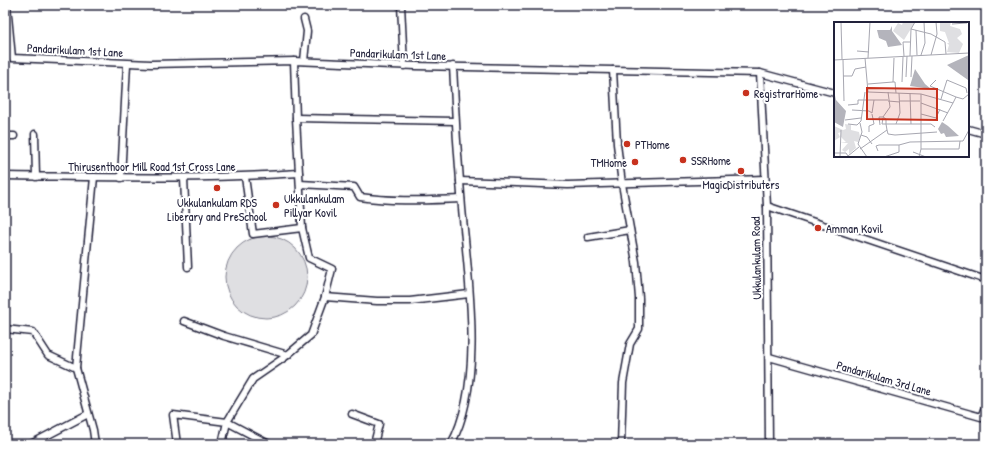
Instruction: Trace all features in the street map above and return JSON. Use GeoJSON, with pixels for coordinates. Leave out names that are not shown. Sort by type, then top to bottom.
{"type":"FeatureCollection","features":[{"type":"Feature","properties":{"kind":"street","name":"Pandarikulam 1st Lane"},"geometry":{"type":"LineString","coordinates":[[7,5],[12,58],[127,64],[304,61],[404,66],[760,73],[834,93]]}},
{"type":"Feature","properties":{"kind":"street"},"geometry":{"type":"LineString","coordinates":[[401,5],[404,66]]}},
{"type":"Feature","properties":{"kind":"street"},"geometry":{"type":"LineString","coordinates":[[304,19],[307,31],[304,61]]}},
{"type":"Feature","properties":{"kind":"street"},"geometry":{"type":"LineString","coordinates":[[222,444],[227,422],[253,379],[288,355],[311,336],[325,297],[332,269],[308,258],[302,228],[294,61]]}},
{"type":"Feature","properties":{"kind":"street"},"geometry":{"type":"LineString","coordinates":[[121,178],[127,64]]}},
{"type":"Feature","properties":{"kind":"street"},"geometry":{"type":"LineString","coordinates":[[451,444],[465,410],[471,361],[469,294],[455,121],[453,66]]}},
{"type":"Feature","properties":{"kind":"street"},"geometry":{"type":"LineString","coordinates":[[613,70],[617,144],[622,184],[636,262],[640,329],[630,344],[623,383],[621,444]]}},
{"type":"Feature","properties":{"kind":"street","name":"Ukkulankulam Road"},"geometry":{"type":"LineString","coordinates":[[760,73],[767,206],[769,444]]}},
{"type":"Feature","properties":{"kind":"street"},"geometry":{"type":"LineString","coordinates":[[296,118],[455,121]]}},
{"type":"Feature","properties":{"kind":"street"},"geometry":{"type":"LineString","coordinates":[[969,129],[986,134]]}},
{"type":"Feature","properties":{"kind":"street"},"geometry":{"type":"LineString","coordinates":[[35,134],[36,176]]}},
{"type":"Feature","properties":{"kind":"street"},"geometry":{"type":"LineString","coordinates":[[5,136],[14,136]]}},
{"type":"Feature","properties":{"kind":"street","name":"Thirusenthoor Mill Road 1st Cross Lane"},"geometry":{"type":"LineString","coordinates":[[5,176],[184,178],[245,177],[299,173]]}},
{"type":"Feature","properties":{"kind":"street"},"geometry":{"type":"LineString","coordinates":[[245,177],[253,234],[302,228]]}},
{"type":"Feature","properties":{"kind":"street"},"geometry":{"type":"LineString","coordinates":[[94,178],[76,368],[95,444]]}},
{"type":"Feature","properties":{"kind":"street"},"geometry":{"type":"LineString","coordinates":[[184,178],[188,267]]}},
{"type":"Feature","properties":{"kind":"street"},"geometry":{"type":"LineString","coordinates":[[460,181],[568,185],[765,179]]}},
{"type":"Feature","properties":{"kind":"street"},"geometry":{"type":"LineString","coordinates":[[300,184],[354,187],[360,197],[369,198],[410,200],[461,199]]}},
{"type":"Feature","properties":{"kind":"street"},"geometry":{"type":"LineString","coordinates":[[767,206],[986,280]]}},
{"type":"Feature","properties":{"kind":"street"},"geometry":{"type":"LineString","coordinates":[[588,237],[630,230]]}},
{"type":"Feature","properties":{"kind":"street"},"geometry":{"type":"LineString","coordinates":[[325,297],[377,301],[410,301],[469,294]]}},
{"type":"Feature","properties":{"kind":"street"},"geometry":{"type":"LineString","coordinates":[[184,321],[224,336],[288,355]]}},
{"type":"Feature","properties":{"kind":"street"},"geometry":{"type":"LineString","coordinates":[[5,329],[33,332],[48,355],[76,368]]}},
{"type":"Feature","properties":{"kind":"street","name":"Pandarikulam 3rd Lane"},"geometry":{"type":"LineString","coordinates":[[769,357],[981,417],[986,405]]}},
{"type":"Feature","properties":{"kind":"street"},"geometry":{"type":"LineString","coordinates":[[31,444],[88,414]]}},
{"type":"Feature","properties":{"kind":"street"},"geometry":{"type":"LineString","coordinates":[[352,414],[379,424],[374,444]]}},
{"type":"Feature","properties":{"kind":"street"},"geometry":{"type":"LineString","coordinates":[[177,444],[173,415],[227,422],[269,444]]}},
{"type":"Feature","properties":{"kind":"shaded area"},"geometry":{"type":"Polygon","coordinates":[[[266,236],[282,239],[295,248],[304,261],[307,277],[304,293],[295,306],[282,315],[266,318],[250,315],[237,306],[228,293],[225,277],[228,261],[237,248],[250,239],[266,236]]]}},
{"type":"Feature","properties":{"kind":"place","name":"RegistrarHome"},"geometry":{"type":"Point","coordinates":[746,93]}},
{"type":"Feature","properties":{"kind":"place","name":"PTHome"},"geometry":{"type":"Point","coordinates":[627,144]}},
{"type":"Feature","properties":{"kind":"place","name":"SSRHome"},"geometry":{"type":"Point","coordinates":[683,160]}},
{"type":"Feature","properties":{"kind":"place","name":"TMHome"},"geometry":{"type":"Point","coordinates":[635,162]}},
{"type":"Feature","properties":{"kind":"place","name":"MagicDistributers"},"geometry":{"type":"Point","coordinates":[741,171]}},
{"type":"Feature","properties":{"kind":"place","name":"Ukkulankulam RDS Liberary and PreSchool"},"geometry":{"type":"Point","coordinates":[217,188]}},
{"type":"Feature","properties":{"kind":"place","name":"Ukkulankulam Pillyar Kovil"},"geometry":{"type":"Point","coordinates":[276,205]}},
{"type":"Feature","properties":{"kind":"place","name":"Amman Kovil"},"geometry":{"type":"Point","coordinates":[818,228]}}]}
